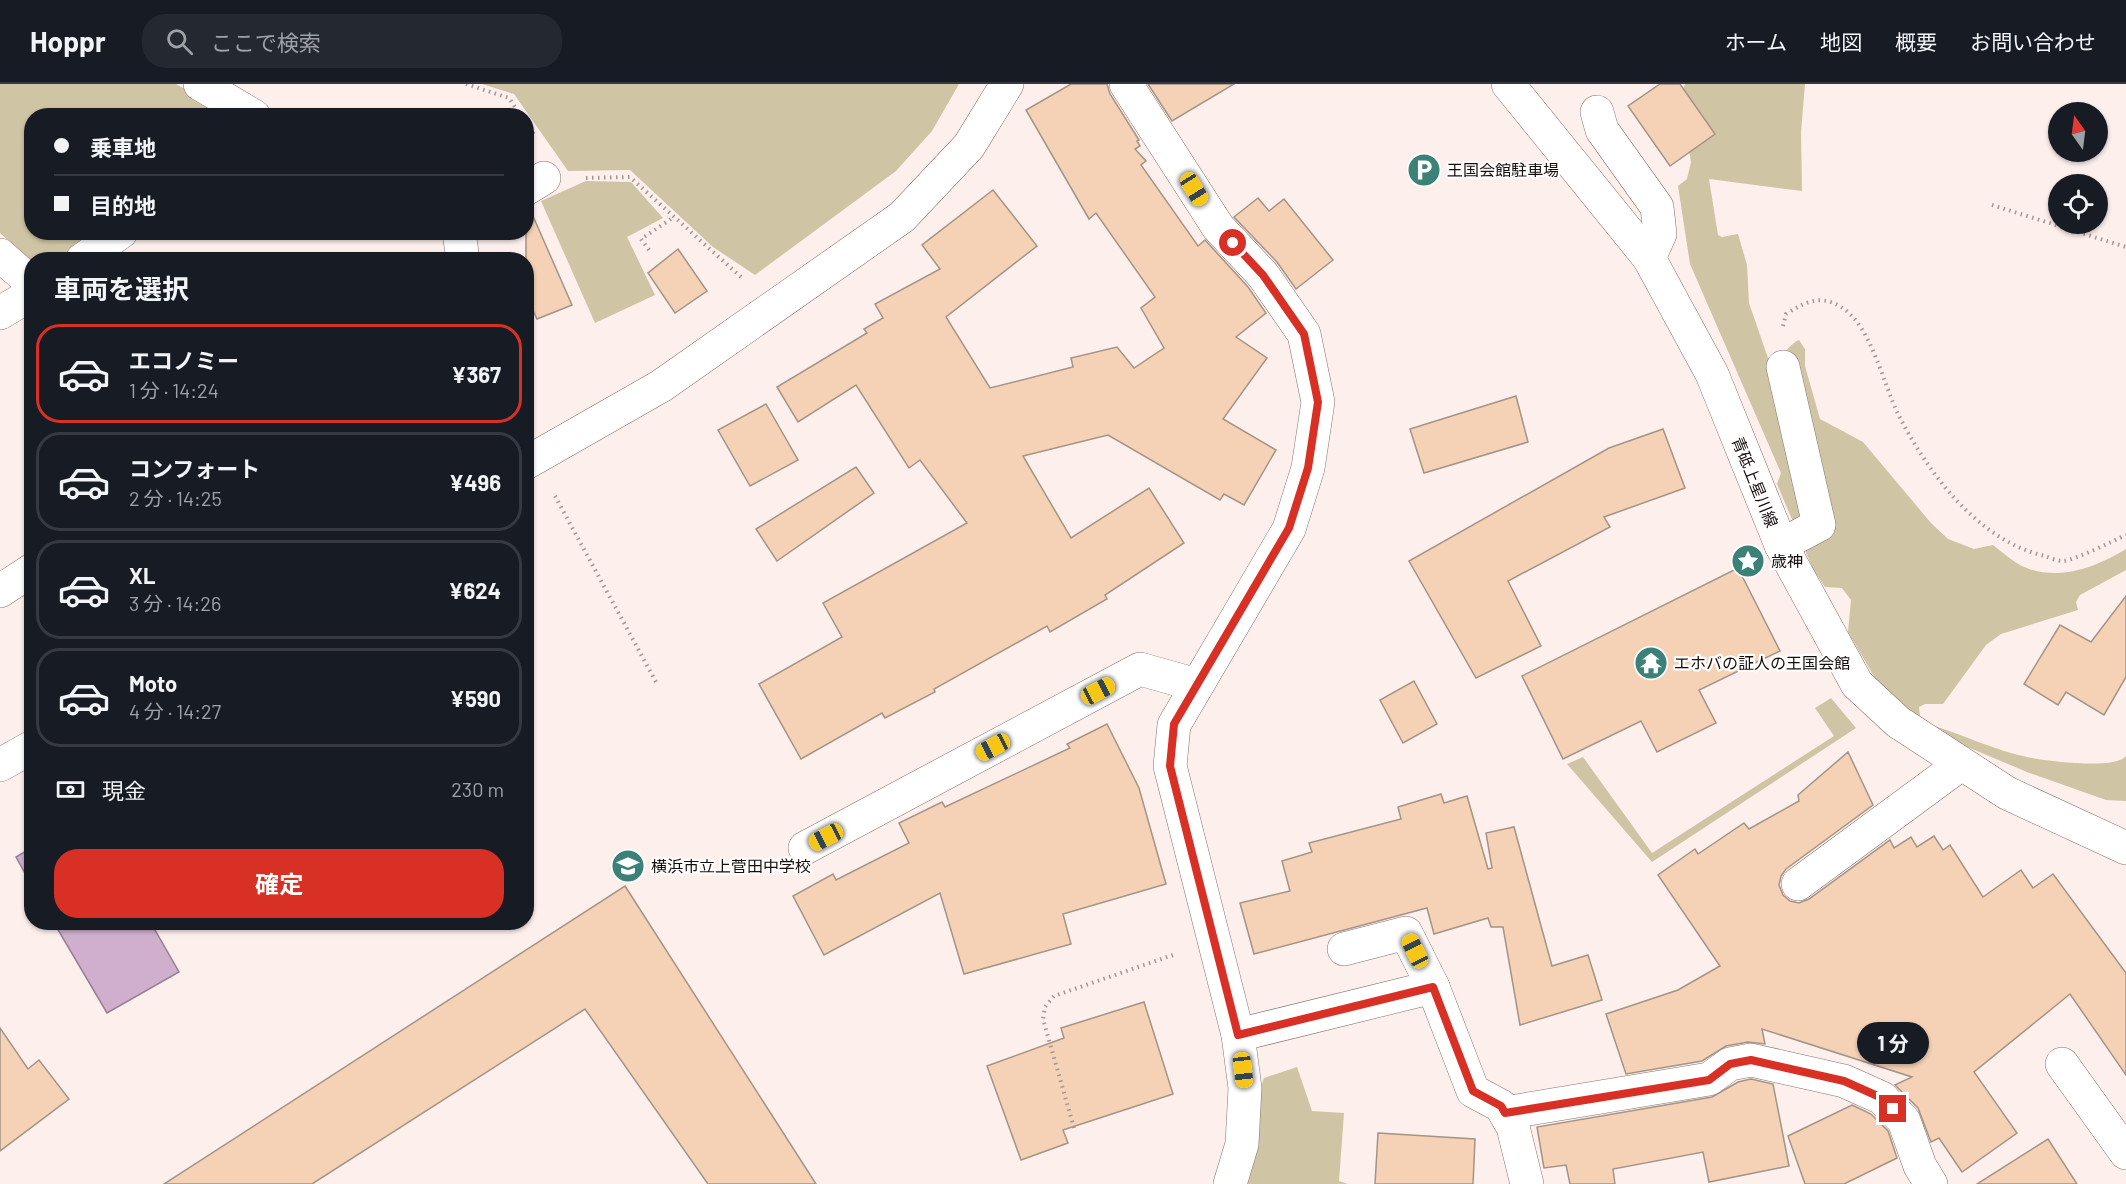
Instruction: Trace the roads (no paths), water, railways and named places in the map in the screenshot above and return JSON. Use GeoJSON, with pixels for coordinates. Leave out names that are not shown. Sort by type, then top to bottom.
{"type":"FeatureCollection","features":[{"type":"Feature","properties":{"kind":"street"},"geometry":{"type":"LineString","coordinates":[[200,84],[240,108]]}},
{"type":"Feature","properties":{"kind":"street"},"geometry":{"type":"LineString","coordinates":[[534,459],[662,386],[902,217],[969,146],[1007,84]]}},
{"type":"Feature","properties":{"kind":"street"},"geometry":{"type":"LineString","coordinates":[[1126,84],[1218,227],[1263,275],[1304,334],[1318,402],[1308,468],[1289,528],[1174,724],[1170,766],[1238,1035],[1245,1088],[1242,1144],[1230,1184]]}},
{"type":"Feature","properties":{"kind":"street","name":"青砥上星川線"},"geometry":{"type":"LineString","coordinates":[[1508,84],[1649,258],[1712,374],[1781,545],[1857,684],[1898,722],[2007,793],[2126,848]]}},
{"type":"Feature","properties":{"kind":"street"},"geometry":{"type":"LineString","coordinates":[[1597,112],[1602,130],[1658,207],[1660,234],[1649,258]]}},
{"type":"Feature","properties":{"kind":"street"},"geometry":{"type":"LineString","coordinates":[[93,252],[110,240]]}},
{"type":"Feature","properties":{"kind":"street"},"geometry":{"type":"LineString","coordinates":[[0,255],[24,276]]}},
{"type":"Feature","properties":{"kind":"street"},"geometry":{"type":"LineString","coordinates":[[0,314],[24,299]]}},
{"type":"Feature","properties":{"kind":"street"},"geometry":{"type":"LineString","coordinates":[[1781,545],[1819,525],[1783,367]]}},
{"type":"Feature","properties":{"kind":"street"},"geometry":{"type":"LineString","coordinates":[[0,591],[24,575]]}},
{"type":"Feature","properties":{"kind":"street"},"geometry":{"type":"LineString","coordinates":[[805,848],[1140,669],[1197,685]]}},
{"type":"Feature","properties":{"kind":"street"},"geometry":{"type":"LineString","coordinates":[[0,765],[24,752]]}},
{"type":"Feature","properties":{"kind":"street"},"geometry":{"type":"LineString","coordinates":[[1798,884],[1961,764]]}},
{"type":"Feature","properties":{"kind":"street"},"geometry":{"type":"LineString","coordinates":[[1344,949],[1406,933],[1433,987],[1473,1091],[1501,1106],[1513,1127],[1527,1184]]}},
{"type":"Feature","properties":{"kind":"street"},"geometry":{"type":"LineString","coordinates":[[1238,1035],[1433,987]]}},
{"type":"Feature","properties":{"kind":"street"},"geometry":{"type":"LineString","coordinates":[[1505,1113],[1709,1080],[1730,1064],[1751,1060],[1844,1081],[1882,1098],[1904,1120],[1920,1166],[1931,1184]]}},
{"type":"Feature","properties":{"kind":"street"},"geometry":{"type":"LineString","coordinates":[[2062,1064],[2126,1153]]}},
{"type":"Feature","properties":{"kind":"place","name":"王国会館駐車場"},"geometry":{"type":"Point","coordinates":[1424,170]}},
{"type":"Feature","properties":{"kind":"place","name":"歳神"},"geometry":{"type":"Point","coordinates":[1748,561]}},
{"type":"Feature","properties":{"kind":"place","name":"エホバの証人の王国会館"},"geometry":{"type":"Point","coordinates":[1651,663]}},
{"type":"Feature","properties":{"kind":"place","name":"横浜市立上菅田中学校"},"geometry":{"type":"Point","coordinates":[628,866]}}]}
